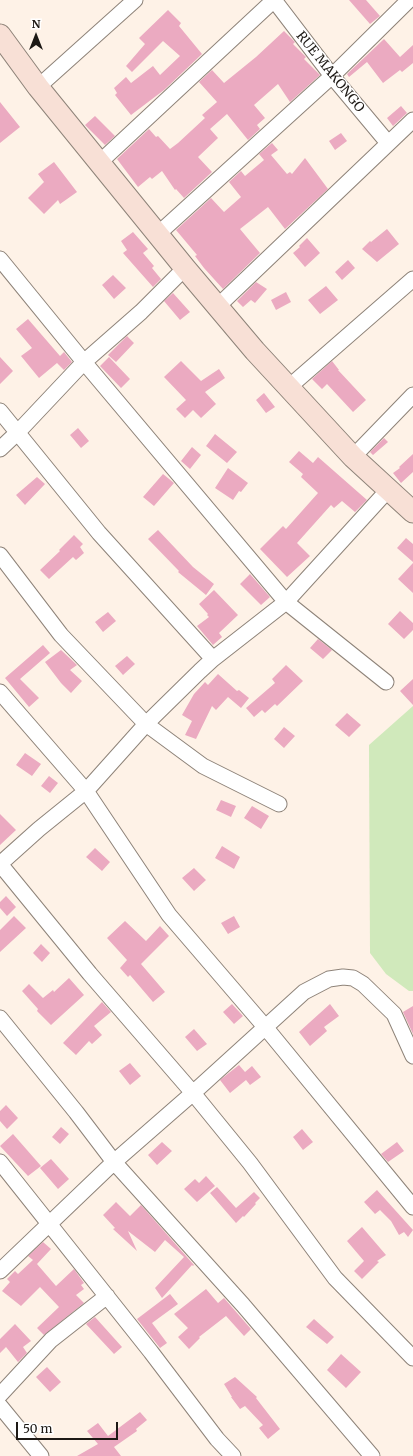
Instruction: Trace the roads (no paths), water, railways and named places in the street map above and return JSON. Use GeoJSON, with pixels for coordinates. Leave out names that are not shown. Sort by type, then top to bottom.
{"type":"FeatureCollection","features":[{"type":"Feature","properties":{"kind":"street"},"geometry":{"type":"LineString","coordinates":[[38,87],[135,0]]}},
{"type":"Feature","properties":{"kind":"street"},"geometry":{"type":"LineString","coordinates":[[100,162],[274,0]]}},
{"type":"Feature","properties":{"kind":"street","name":"RUE MAKONGO"},"geometry":{"type":"LineString","coordinates":[[274,0],[332,76],[388,143]]}},
{"type":"Feature","properties":{"kind":"street"},"geometry":{"type":"LineString","coordinates":[[158,234],[332,76],[410,0]]}},
{"type":"Feature","properties":{"kind":"street"},"geometry":{"type":"LineString","coordinates":[[0,35],[38,87],[217,307],[255,351],[353,457],[413,512]]}},
{"type":"Feature","properties":{"kind":"street"},"geometry":{"type":"LineString","coordinates":[[217,307],[413,120]]}},
{"type":"Feature","properties":{"kind":"street"},"geometry":{"type":"LineString","coordinates":[[0,260],[286,602],[386,682]]}},
{"type":"Feature","properties":{"kind":"street"},"geometry":{"type":"LineString","coordinates":[[0,449],[84,362],[141,312],[185,268]]}},
{"type":"Feature","properties":{"kind":"street"},"geometry":{"type":"LineString","coordinates":[[289,387],[413,279]]}},
{"type":"Feature","properties":{"kind":"street"},"geometry":{"type":"LineString","coordinates":[[353,457],[413,395]]}},
{"type":"Feature","properties":{"kind":"street"},"geometry":{"type":"LineString","coordinates":[[0,411],[99,533],[212,659]]}},
{"type":"Feature","properties":{"kind":"street"},"geometry":{"type":"LineString","coordinates":[[388,490],[286,602],[212,659],[146,724],[86,791],[39,829],[0,864],[90,974],[193,1093],[250,1163],[334,1278],[413,1358]]}},
{"type":"Feature","properties":{"kind":"street"},"geometry":{"type":"LineString","coordinates":[[0,555],[61,635],[146,724],[203,766],[279,804]]}},
{"type":"Feature","properties":{"kind":"street"},"geometry":{"type":"LineString","coordinates":[[0,692],[86,791],[169,915],[266,1028],[413,1207]]}},
{"type":"Feature","properties":{"kind":"street"},"geometry":{"type":"LineString","coordinates":[[0,1271],[114,1162],[266,1028],[304,992],[329,979],[343,977],[353,978],[363,984],[394,1014],[413,1056]]}},
{"type":"Feature","properties":{"kind":"street"},"geometry":{"type":"LineString","coordinates":[[0,1018],[76,1112],[114,1162],[243,1305],[372,1456]]}},
{"type":"Feature","properties":{"kind":"street"},"geometry":{"type":"LineString","coordinates":[[0,1162],[107,1296],[217,1439],[233,1456]]}},
{"type":"Feature","properties":{"kind":"street"},"geometry":{"type":"LineString","coordinates":[[0,1395],[51,1340],[107,1296]]}},
{"type":"Feature","properties":{"kind":"street"},"geometry":{"type":"LineString","coordinates":[[0,1406],[41,1456]]}}]}
